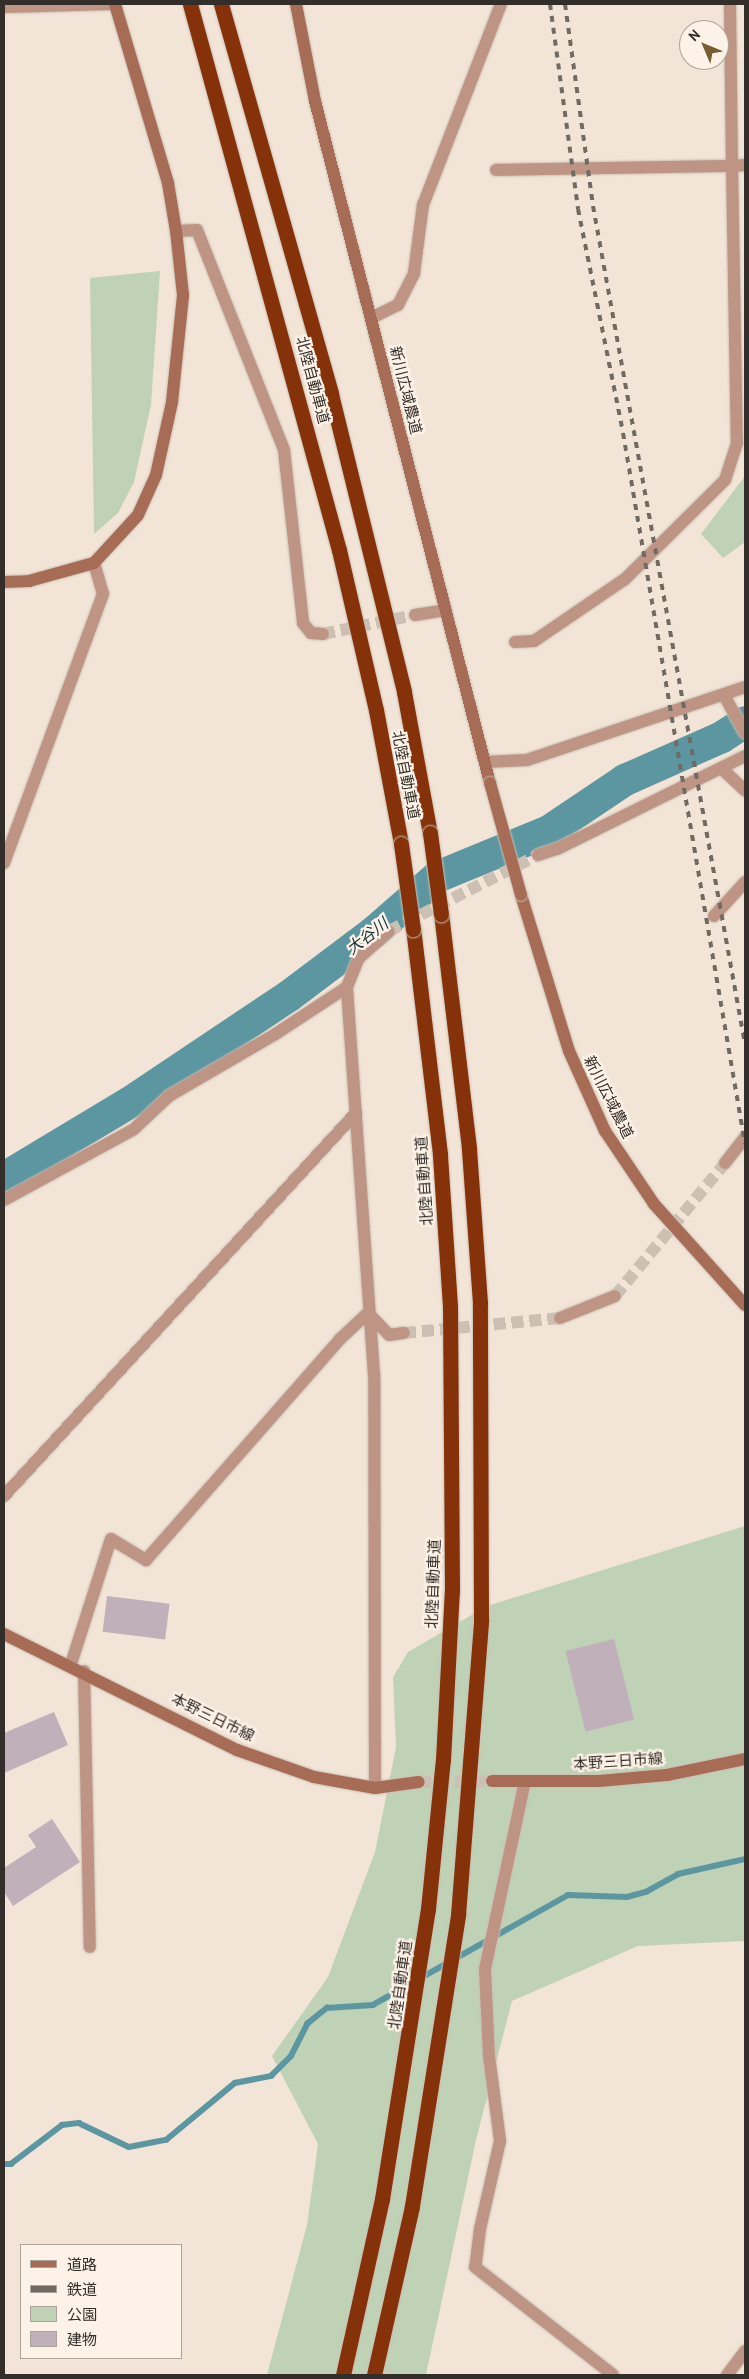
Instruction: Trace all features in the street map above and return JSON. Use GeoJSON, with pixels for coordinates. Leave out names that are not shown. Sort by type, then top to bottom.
{"type":"FeatureCollection","features":[{"type":"Feature","properties":{"kind":"highway","name":"北陸自動車道"},"geometry":{"type":"LineString","coordinates":[[190,4],[339,550],[376,710],[401,844],[414,929],[440,1154],[450,1306],[452,1590],[443,1760],[428,1909],[382,2199],[343,2375]]}},
{"type":"Feature","properties":{"kind":"highway","name":"北陸自動車道"},"geometry":{"type":"LineString","coordinates":[[221,4],[340,432],[404,692],[430,833],[441,914],[469,1148],[480,1303],[481,1620],[472,1765],[446,2001],[412,2206],[374,2375]]}},
{"type":"Feature","properties":{"kind":"street"},"geometry":{"type":"LineString","coordinates":[[4,7],[114,4],[168,182],[176,231],[183,296],[172,402],[156,475],[138,515],[94,562],[29,581],[4,582]]}},
{"type":"Feature","properties":{"kind":"street","name":"新川広域農道"},"geometry":{"type":"LineString","coordinates":[[296,4],[315,101],[490,783],[521,895],[568,1051],[605,1131],[654,1204],[745,1305]]}},
{"type":"Feature","properties":{"kind":"street"},"geometry":{"type":"LineString","coordinates":[[371,318],[398,305],[414,273],[423,205],[501,4]]}},
{"type":"Feature","properties":{"kind":"street"},"geometry":{"type":"LineString","coordinates":[[515,642],[534,641],[625,579],[726,480],[737,443],[730,4]]}},
{"type":"Feature","properties":{"kind":"street"},"geometry":{"type":"LineString","coordinates":[[496,170],[745,165]]}},
{"type":"Feature","properties":{"kind":"street"},"geometry":{"type":"LineString","coordinates":[[176,231],[197,230],[284,450],[303,623],[311,633],[323,634]]}},
{"type":"Feature","properties":{"kind":"street"},"geometry":{"type":"LineString","coordinates":[[4,863],[103,594],[94,562]]}},
{"type":"Feature","properties":{"kind":"street"},"geometry":{"type":"LineString","coordinates":[[415,615],[446,610]]}},
{"type":"Feature","properties":{"kind":"street"},"geometry":{"type":"LineString","coordinates":[[485,762],[527,760],[725,697],[745,687]]}},
{"type":"Feature","properties":{"kind":"street"},"geometry":{"type":"LineString","coordinates":[[725,697],[745,733]]}},
{"type":"Feature","properties":{"kind":"street"},"geometry":{"type":"LineString","coordinates":[[538,855],[557,849],[745,756]]}},
{"type":"Feature","properties":{"kind":"street"},"geometry":{"type":"LineString","coordinates":[[722,768],[745,790]]}},
{"type":"Feature","properties":{"kind":"street"},"geometry":{"type":"LineString","coordinates":[[714,916],[745,882]]}},
{"type":"Feature","properties":{"kind":"street"},"geometry":{"type":"LineString","coordinates":[[375,1788],[374,1375],[368,1313],[347,987],[359,958],[389,931]]}},
{"type":"Feature","properties":{"kind":"street"},"geometry":{"type":"LineString","coordinates":[[4,1200],[134,1129],[168,1096],[274,1035],[347,987]]}},
{"type":"Feature","properties":{"kind":"street"},"geometry":{"type":"LineString","coordinates":[[4,1496],[356,1113]]}},
{"type":"Feature","properties":{"kind":"street"},"geometry":{"type":"LineString","coordinates":[[725,1163],[745,1138]]}},
{"type":"Feature","properties":{"kind":"street"},"geometry":{"type":"LineString","coordinates":[[560,1318],[615,1296]]}},
{"type":"Feature","properties":{"kind":"street"},"geometry":{"type":"LineString","coordinates":[[368,1313],[389,1336],[404,1333]]}},
{"type":"Feature","properties":{"kind":"street"},"geometry":{"type":"LineString","coordinates":[[71,1664],[111,1540],[146,1560],[340,1339],[368,1313]]}},
{"type":"Feature","properties":{"kind":"street","name":"本野三日市線"},"geometry":{"type":"LineString","coordinates":[[4,1634],[71,1664],[237,1750],[314,1777],[375,1788],[419,1782]]}},
{"type":"Feature","properties":{"kind":"street"},"geometry":{"type":"LineString","coordinates":[[84,1671],[90,1947]]}},
{"type":"Feature","properties":{"kind":"street","name":"本野三日市線"},"geometry":{"type":"LineString","coordinates":[[492,1781],[667,1775],[745,1759]]}},
{"type":"Feature","properties":{"kind":"street"},"geometry":{"type":"LineString","coordinates":[[525,1781],[485,1968],[489,2056],[500,2141],[480,2229],[475,2267],[613,2375]]}},
{"type":"Feature","properties":{"kind":"street"},"geometry":{"type":"LineString","coordinates":[[727,2375],[745,2351]]}},
{"type":"Feature","properties":{"kind":"green space"},"geometry":{"type":"Polygon","coordinates":[[[160,271],[151,405],[134,482],[118,513],[94,534],[90,278],[160,271]]]}},
{"type":"Feature","properties":{"kind":"green space"},"geometry":{"type":"Polygon","coordinates":[[[745,476],[745,542],[723,558],[701,534],[745,476]]]}},
{"type":"Feature","properties":{"kind":"green space"},"geometry":{"type":"Polygon","coordinates":[[[745,1526],[745,1941],[638,1946],[512,2001],[476,2140],[426,2375],[267,2375],[307,2225],[318,2144],[272,2056],[328,1977],[375,1852],[396,1747],[393,1677],[408,1652],[487,1606],[745,1526]]]}},
{"type":"Feature","properties":{"kind":"building"},"geometry":{"type":"Polygon","coordinates":[[[107,1596],[170,1604],[165,1639],[103,1632],[107,1596]]]}},
{"type":"Feature","properties":{"kind":"building"},"geometry":{"type":"Polygon","coordinates":[[[614,1639],[634,1720],[586,1732],[565,1651],[614,1639]]]}},
{"type":"Feature","properties":{"kind":"building"},"geometry":{"type":"Polygon","coordinates":[[[54,1712],[68,1745],[4,1773],[4,1733],[54,1712]]]}},
{"type":"Feature","properties":{"kind":"building"},"geometry":{"type":"Polygon","coordinates":[[[52,1819],[80,1862],[13,1906],[4,1892],[4,1868],[36,1847],[28,1835],[52,1819]]]}},
{"type":"Feature","properties":{"kind":"waterway","name":"大谷川"},"geometry":{"type":"LineString","coordinates":[[4,1178],[129,1103],[289,996],[374,932],[437,877],[549,831],[625,780],[722,737],[745,722]]}},
{"type":"Feature","properties":{"kind":"waterway"},"geometry":{"type":"LineString","coordinates":[[4,2164],[11,2164],[62,2125],[79,2123],[129,2147],[166,2140],[235,2083],[271,2076],[291,2056],[307,2024],[327,2008],[373,2005],[568,1895],[627,1897],[646,1892],[678,1874],[745,1859]]}},
{"type":"Feature","properties":{"kind":"tunnel"},"geometry":{"type":"LineString","coordinates":[[323,634],[415,615]]}},
{"type":"Feature","properties":{"kind":"tunnel"},"geometry":{"type":"LineString","coordinates":[[389,931],[538,855]]}},
{"type":"Feature","properties":{"kind":"tunnel"},"geometry":{"type":"LineString","coordinates":[[615,1296],[725,1163]]}},
{"type":"Feature","properties":{"kind":"tunnel"},"geometry":{"type":"LineString","coordinates":[[404,1333],[560,1318]]}},
{"type":"Feature","properties":{"kind":"tunnel"},"geometry":{"type":"LineString","coordinates":[[419,1782],[492,1781]]}},
{"type":"Feature","properties":{"kind":"railway"},"geometry":{"type":"LineString","coordinates":[[550,4],[578,209],[623,433],[745,1144]]}},
{"type":"Feature","properties":{"kind":"railway"},"geometry":{"type":"LineString","coordinates":[[565,4],[593,206],[745,1044]]}}]}
